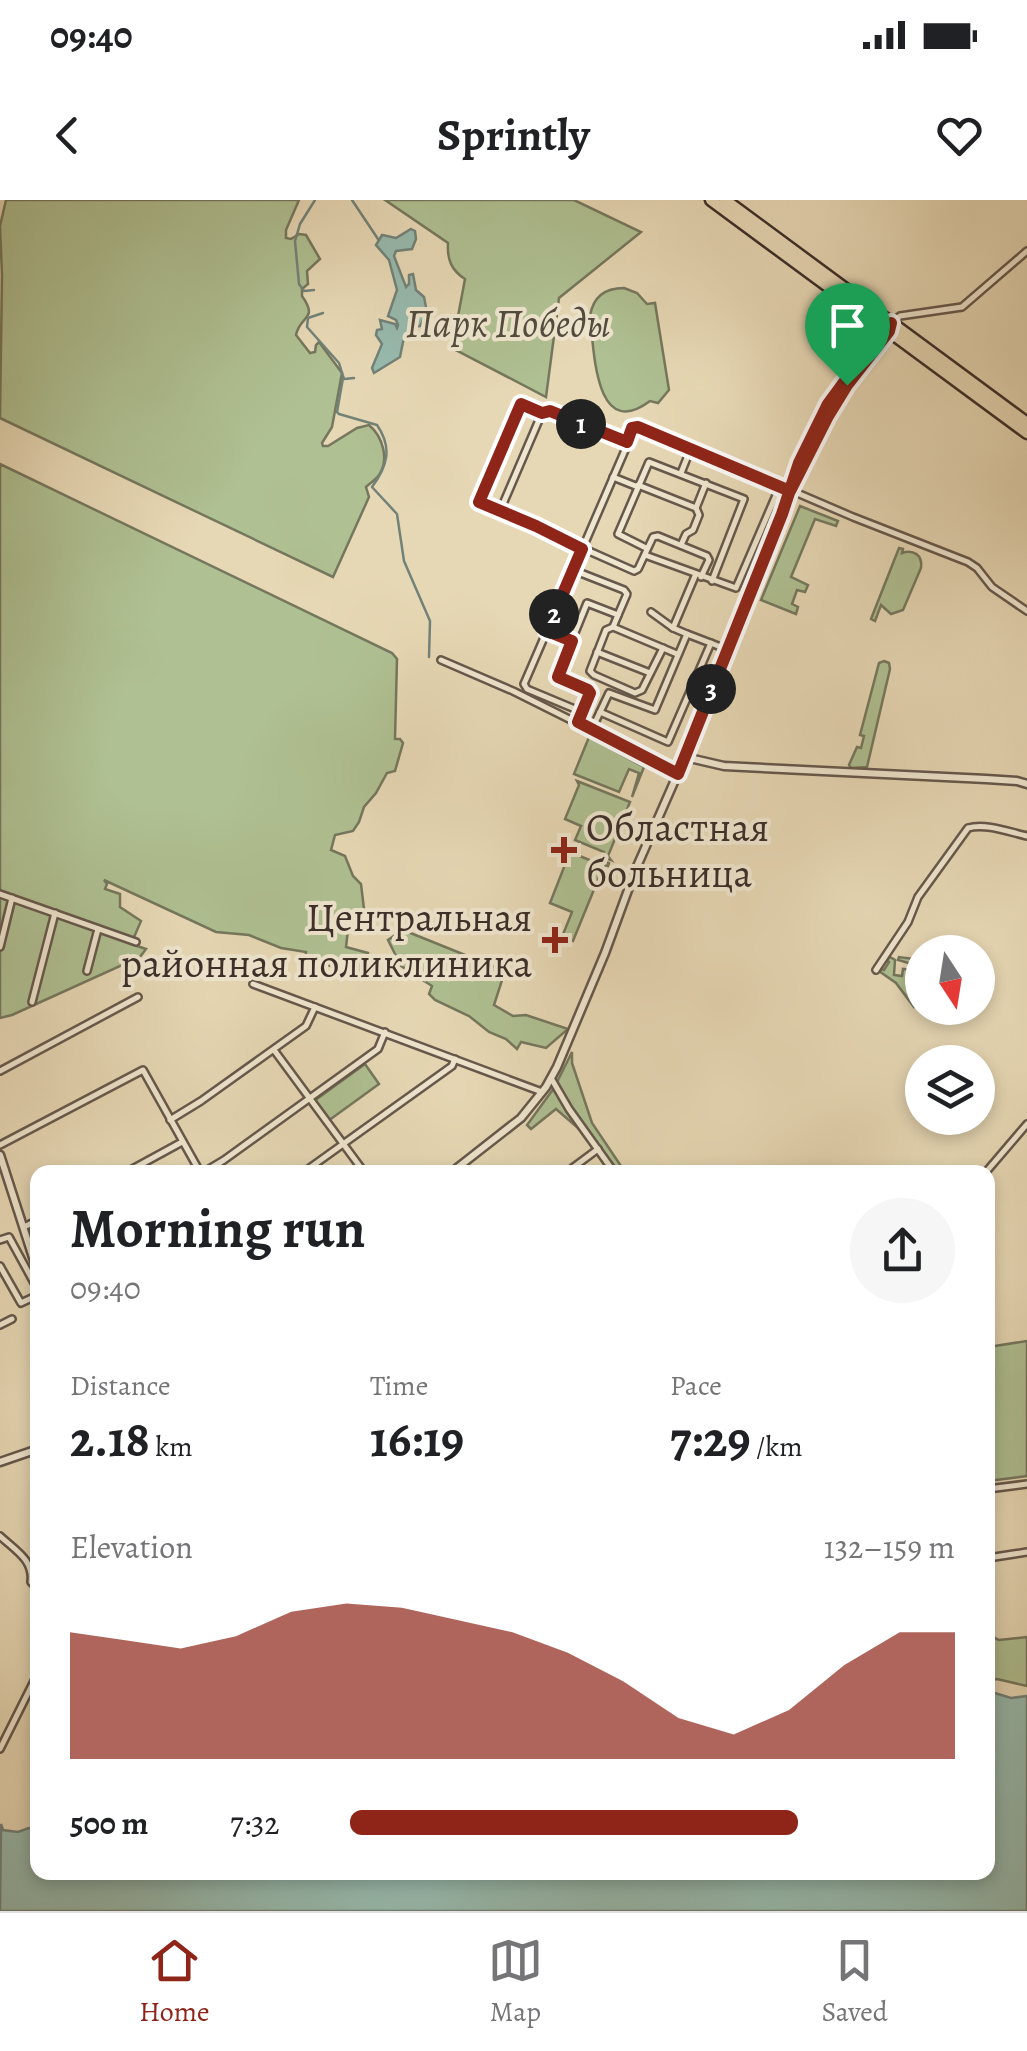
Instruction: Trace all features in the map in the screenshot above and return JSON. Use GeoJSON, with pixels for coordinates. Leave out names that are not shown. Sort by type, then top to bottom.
{"type":"FeatureCollection","features":[{"type":"Feature","properties":{"kind":"highway"},"geometry":{"type":"LineString","coordinates":[[711,200],[1027,434]]}},
{"type":"Feature","properties":{"kind":"highway"},"geometry":{"type":"LineString","coordinates":[[725,200],[885,332],[1027,423]]}},
{"type":"Feature","properties":{"kind":"street"},"geometry":{"type":"LineString","coordinates":[[461,1165],[516,1123],[551,1078],[685,757],[799,463],[828,404],[900,316],[964,306],[1027,251]]}},
{"type":"Feature","properties":{"kind":"street"},"geometry":{"type":"LineString","coordinates":[[627,442],[550,411],[542,413],[521,404],[479,502],[634,571],[656,535],[709,557],[673,628]]}},
{"type":"Feature","properties":{"kind":"street"},"geometry":{"type":"LineString","coordinates":[[500,511],[542,413]]}},
{"type":"Feature","properties":{"kind":"street"},"geometry":{"type":"LineString","coordinates":[[582,712],[525,687],[634,427],[968,562],[992,587],[1027,612]]}},
{"type":"Feature","properties":{"kind":"street"},"geometry":{"type":"LineString","coordinates":[[680,473],[691,448]]}},
{"type":"Feature","properties":{"kind":"street"},"geometry":{"type":"LineString","coordinates":[[712,581],[745,500],[649,462],[618,534],[646,552],[698,576],[734,589],[780,486]]}},
{"type":"Feature","properties":{"kind":"street"},"geometry":{"type":"LineString","coordinates":[[613,477],[696,508]]}},
{"type":"Feature","properties":{"kind":"street"},"geometry":{"type":"LineString","coordinates":[[681,545],[693,530],[699,515],[696,508],[706,484]]}},
{"type":"Feature","properties":{"kind":"street"},"geometry":{"type":"LineString","coordinates":[[574,570],[626,592],[613,627],[606,630],[590,668],[592,673],[640,692],[663,648]]}},
{"type":"Feature","properties":{"kind":"street"},"geometry":{"type":"LineString","coordinates":[[578,722],[589,692],[558,677],[588,603],[618,616]]}},
{"type":"Feature","properties":{"kind":"street"},"geometry":{"type":"LineString","coordinates":[[652,612],[673,628],[726,649]]}},
{"type":"Feature","properties":{"kind":"street"},"geometry":{"type":"LineString","coordinates":[[613,627],[678,654]]}},
{"type":"Feature","properties":{"kind":"street"},"geometry":{"type":"LineString","coordinates":[[547,631],[572,641]]}},
{"type":"Feature","properties":{"kind":"street"},"geometry":{"type":"LineString","coordinates":[[592,730],[609,692],[655,710],[687,634]]}},
{"type":"Feature","properties":{"kind":"street"},"geometry":{"type":"LineString","coordinates":[[599,712],[668,742],[711,643]]}},
{"type":"Feature","properties":{"kind":"street"},"geometry":{"type":"LineString","coordinates":[[597,652],[650,674]]}},
{"type":"Feature","properties":{"kind":"street"},"geometry":{"type":"LineString","coordinates":[[441,660],[578,722],[678,774]]}},
{"type":"Feature","properties":{"kind":"street"},"geometry":{"type":"LineString","coordinates":[[685,757],[724,766],[1027,784]]}},
{"type":"Feature","properties":{"kind":"street"},"geometry":{"type":"LineString","coordinates":[[876,970],[908,922],[918,897],[968,828],[982,826],[1027,836]]}},
{"type":"Feature","properties":{"kind":"street"},"geometry":{"type":"LineString","coordinates":[[0,894],[136,942]]}},
{"type":"Feature","properties":{"kind":"street"},"geometry":{"type":"LineString","coordinates":[[0,947],[12,898]]}},
{"type":"Feature","properties":{"kind":"street"},"geometry":{"type":"LineString","coordinates":[[32,1002],[55,913]]}},
{"type":"Feature","properties":{"kind":"street"},"geometry":{"type":"LineString","coordinates":[[87,971],[98,928]]}},
{"type":"Feature","properties":{"kind":"street"},"geometry":{"type":"LineString","coordinates":[[252,984],[542,1092]]}},
{"type":"Feature","properties":{"kind":"street"},"geometry":{"type":"LineString","coordinates":[[0,1070],[138,998]]}},
{"type":"Feature","properties":{"kind":"street"},"geometry":{"type":"LineString","coordinates":[[170,1120],[306,1026],[314,1007]]}},
{"type":"Feature","properties":{"kind":"street"},"geometry":{"type":"LineString","coordinates":[[212,1165],[378,1049],[385,1032]]}},
{"type":"Feature","properties":{"kind":"street"},"geometry":{"type":"LineString","coordinates":[[273,1049],[359,1165]]}},
{"type":"Feature","properties":{"kind":"street"},"geometry":{"type":"LineString","coordinates":[[314,1165],[452,1066],[455,1059]]}},
{"type":"Feature","properties":{"kind":"street"},"geometry":{"type":"LineString","coordinates":[[0,1145],[144,1070],[197,1165]]}},
{"type":"Feature","properties":{"kind":"street"},"geometry":{"type":"LineString","coordinates":[[551,1078],[609,1165]]}},
{"type":"Feature","properties":{"kind":"street"},"geometry":{"type":"LineString","coordinates":[[992,1165],[1027,1127]]}},
{"type":"Feature","properties":{"kind":"street"},"geometry":{"type":"LineString","coordinates":[[140,1165],[182,1142]]}},
{"type":"Feature","properties":{"kind":"street"},"geometry":{"type":"LineString","coordinates":[[576,1165],[598,1148]]}},
{"type":"Feature","properties":{"kind":"street"},"geometry":{"type":"LineString","coordinates":[[0,1155],[30,1247]]}},
{"type":"Feature","properties":{"kind":"street"},"geometry":{"type":"LineString","coordinates":[[24,1227],[30,1224]]}},
{"type":"Feature","properties":{"kind":"street"},"geometry":{"type":"LineString","coordinates":[[0,1240],[9,1237],[30,1277]]}},
{"type":"Feature","properties":{"kind":"street"},"geometry":{"type":"LineString","coordinates":[[0,1266],[21,1303],[30,1297]]}},
{"type":"Feature","properties":{"kind":"street"},"geometry":{"type":"LineString","coordinates":[[0,1326],[12,1319]]}},
{"type":"Feature","properties":{"kind":"street"},"geometry":{"type":"LineString","coordinates":[[0,1462],[30,1452]]}},
{"type":"Feature","properties":{"kind":"street"},"geometry":{"type":"LineString","coordinates":[[995,1488],[1027,1484]]}},
{"type":"Feature","properties":{"kind":"street"},"geometry":{"type":"LineString","coordinates":[[0,1536],[30,1564]]}},
{"type":"Feature","properties":{"kind":"street"},"geometry":{"type":"LineString","coordinates":[[995,1557],[1027,1552]]}},
{"type":"Feature","properties":{"kind":"street"},"geometry":{"type":"LineString","coordinates":[[0,1748],[30,1689]]}},
{"type":"Feature","properties":{"kind":"green space"},"geometry":{"type":"Polygon","coordinates":[[[6,200],[299,200],[286,238],[306,235],[320,259],[307,271],[308,284],[302,289],[302,296],[309,314],[296,335],[310,353],[315,352],[319,342],[342,373],[332,427],[323,446],[369,425],[381,441],[384,455],[379,475],[366,487],[369,497],[333,577],[0,418],[0,226],[6,200]]]}},
{"type":"Feature","properties":{"kind":"green space","name":"Парк Победы"},"geometry":{"type":"Polygon","coordinates":[[[385,200],[574,200],[641,232],[559,298],[546,397],[452,348],[465,279],[451,264],[448,243],[385,200]]]}},
{"type":"Feature","properties":{"kind":"green space"},"geometry":{"type":"Polygon","coordinates":[[[624,288],[637,293],[647,304],[655,303],[669,390],[658,403],[650,401],[632,411],[618,410],[607,401],[600,386],[590,316],[601,295],[624,288]]]}},
{"type":"Feature","properties":{"kind":"green space"},"geometry":{"type":"Polygon","coordinates":[[[0,464],[392,653],[397,659],[395,739],[403,743],[395,771],[387,773],[353,831],[335,835],[331,850],[345,856],[361,884],[364,909],[359,914],[350,913],[346,947],[368,953],[362,977],[305,957],[306,952],[281,948],[249,935],[216,932],[104,880],[105,889],[120,894],[120,907],[141,921],[131,944],[146,949],[140,957],[0,1018],[0,464]]]}},
{"type":"Feature","properties":{"kind":"green space"},"geometry":{"type":"Polygon","coordinates":[[[800,506],[838,521],[836,526],[815,519],[791,577],[808,585],[805,592],[797,590],[792,604],[798,607],[796,614],[761,600],[800,506]]]}},
{"type":"Feature","properties":{"kind":"green space"},"geometry":{"type":"Polygon","coordinates":[[[899,548],[902,553],[916,554],[921,568],[903,610],[891,614],[881,605],[875,621],[871,619],[899,548]]]}},
{"type":"Feature","properties":{"kind":"green space"},"geometry":{"type":"Polygon","coordinates":[[[884,661],[890,669],[867,767],[851,768],[857,747],[861,748],[864,736],[860,735],[879,663],[884,661]]]}},
{"type":"Feature","properties":{"kind":"green space"},"geometry":{"type":"Polygon","coordinates":[[[589,737],[644,767],[632,797],[639,773],[629,769],[619,792],[574,774],[589,737]]]}},
{"type":"Feature","properties":{"kind":"green space"},"geometry":{"type":"Polygon","coordinates":[[[577,781],[630,802],[608,856],[611,860],[603,857],[604,852],[575,840],[581,826],[565,819],[579,785],[577,781]]]}},
{"type":"Feature","properties":{"kind":"green space"},"geometry":{"type":"Polygon","coordinates":[[[570,852],[599,864],[601,860],[609,863],[604,865],[573,941],[562,937],[572,912],[550,903],[570,852]]]}},
{"type":"Feature","properties":{"kind":"green space"},"geometry":{"type":"Polygon","coordinates":[[[403,930],[505,971],[494,1005],[513,1016],[526,1015],[568,1029],[546,1048],[521,1042],[517,1049],[469,1016],[435,1000],[429,994],[432,986],[401,966],[388,940],[403,930]]]}},
{"type":"Feature","properties":{"kind":"green space"},"geometry":{"type":"Polygon","coordinates":[[[887,960],[895,960],[894,975],[902,976],[905,969],[905,995],[879,971],[884,970],[887,960]]]}},
{"type":"Feature","properties":{"kind":"green space"},"geometry":{"type":"Polygon","coordinates":[[[572,1052],[592,1123],[620,1165],[609,1165],[578,1128],[556,1109],[531,1129],[527,1125],[554,1088],[572,1052]]]}},
{"type":"Feature","properties":{"kind":"green space"},"geometry":{"type":"Polygon","coordinates":[[[365,1064],[379,1084],[328,1121],[314,1101],[365,1064]]]}},
{"type":"Feature","properties":{"kind":"green space"},"geometry":{"type":"Polygon","coordinates":[[[1027,1341],[1027,1476],[995,1480],[995,1346],[1027,1341]]]}},
{"type":"Feature","properties":{"kind":"green space"},"geometry":{"type":"Polygon","coordinates":[[[1027,1637],[1027,1686],[997,1679],[995,1638],[1027,1637]]]}},
{"type":"Feature","properties":{"kind":"water"},"geometry":{"type":"Polygon","coordinates":[[[411,229],[416,239],[412,249],[396,251],[394,256],[406,287],[409,275],[413,274],[427,312],[420,326],[412,327],[403,342],[400,357],[374,373],[372,368],[382,344],[376,335],[382,329],[380,320],[397,328],[398,325],[388,316],[397,290],[389,260],[376,245],[382,235],[396,238],[411,229]]]}},
{"type":"Feature","properties":{"kind":"water"},"geometry":{"type":"Polygon","coordinates":[[[995,1693],[1011,1698],[1027,1696],[1027,1911],[0,1911],[1,1824],[3,1830],[18,1832],[29,1828],[30,1880],[995,1880],[995,1693]]]}},
{"type":"Feature","properties":{"kind":"waterway"},"geometry":{"type":"LineString","coordinates":[[314,290],[304,291],[299,284],[295,241],[315,200]]}},
{"type":"Feature","properties":{"kind":"waterway"},"geometry":{"type":"LineString","coordinates":[[352,200],[378,239]]}},
{"type":"Feature","properties":{"kind":"waterway"},"geometry":{"type":"LineString","coordinates":[[323,313],[308,318],[307,327],[339,363],[344,379],[354,378]]}},
{"type":"Feature","properties":{"kind":"waterway"},"geometry":{"type":"LineString","coordinates":[[343,378],[337,412],[377,425],[385,442],[384,465],[372,487],[397,514],[404,561],[430,621],[429,657]]}},
{"type":"Feature","properties":{"kind":"place","name":"Областная больница"},"geometry":{"type":"Point","coordinates":[564,850]}},
{"type":"Feature","properties":{"kind":"place","name":"Центральная районная поликлиника"},"geometry":{"type":"Point","coordinates":[555,940]}},
{"type":"Feature","properties":{"kind":"route"},"geometry":{"type":"LineString","coordinates":[[847,385],[790,491],[638,427],[632,428],[627,442],[550,411],[542,413],[521,404],[479,502],[582,549],[547,631],[572,641],[558,677],[590,693],[578,722],[678,774],[782,514],[790,491],[792,482],[799,463],[836,392],[891,323],[847,385]]}}]}
